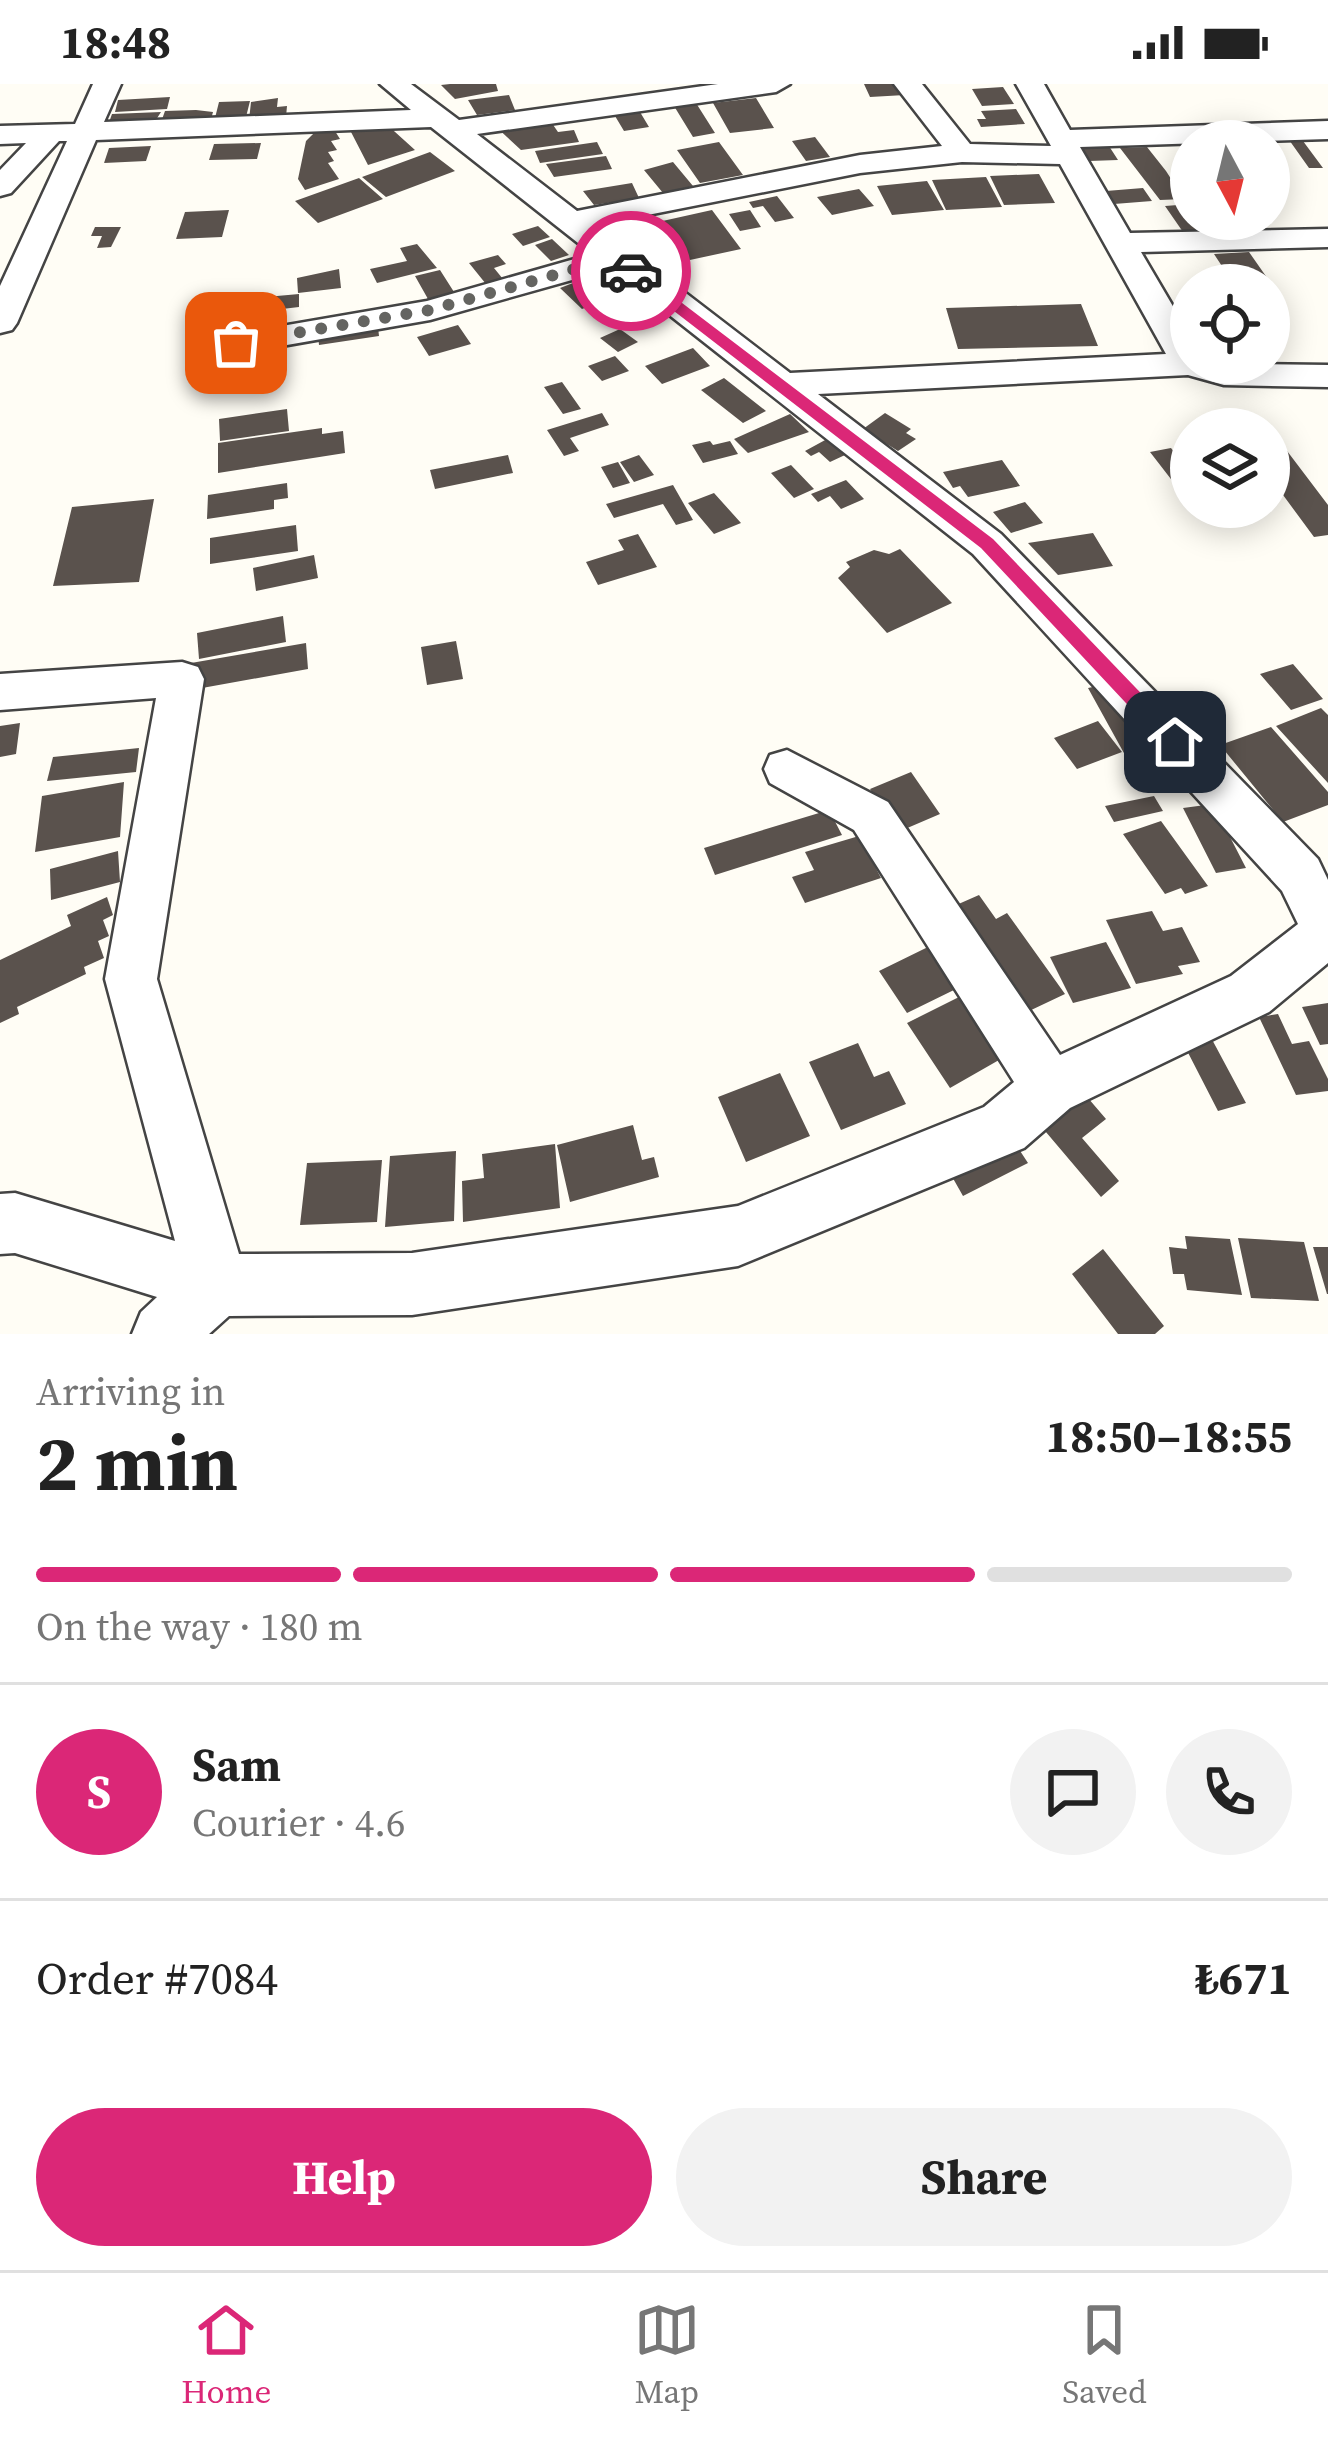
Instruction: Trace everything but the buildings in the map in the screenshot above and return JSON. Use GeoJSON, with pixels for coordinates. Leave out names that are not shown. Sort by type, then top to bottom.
{"type":"FeatureCollection","features":[{"type":"Feature","properties":{"kind":"street"},"geometry":{"type":"LineString","coordinates":[[0,323],[107,84]]}},
{"type":"Feature","properties":{"kind":"street"},"geometry":{"type":"LineString","coordinates":[[0,1224],[15,1223],[217,1285],[412,1284],[738,1237],[1004,1128],[1050,1088],[1250,994],[1328,932],[1314,866],[987,544],[394,84]]}},
{"type":"Feature","properties":{"kind":"street"},"geometry":{"type":"LineString","coordinates":[[908,84],[962,153]]}},
{"type":"Feature","properties":{"kind":"street"},"geometry":{"type":"LineString","coordinates":[[1030,84],[1170,329]]}},
{"type":"Feature","properties":{"kind":"street"},"geometry":{"type":"LineString","coordinates":[[0,135],[441,124],[764,85]]}},
{"type":"Feature","properties":{"kind":"street"},"geometry":{"type":"LineString","coordinates":[[567,222],[860,164],[1328,130]]}},
{"type":"Feature","properties":{"kind":"street"},"geometry":{"type":"LineString","coordinates":[[0,187],[51,133]]}},
{"type":"Feature","properties":{"kind":"street"},"geometry":{"type":"LineString","coordinates":[[1124,243],[1328,238]]}},
{"type":"Feature","properties":{"kind":"street"},"geometry":{"type":"LineString","coordinates":[[236,343],[430,310],[614,258]]}},
{"type":"Feature","properties":{"kind":"street"},"geometry":{"type":"LineString","coordinates":[[778,386],[1170,365]]}},
{"type":"Feature","properties":{"kind":"street"},"geometry":{"type":"LineString","coordinates":[[1290,375],[1328,376]]}},
{"type":"Feature","properties":{"kind":"street"},"geometry":{"type":"LineString","coordinates":[[0,692],[182,679],[131,979],[217,1285]]}},
{"type":"Feature","properties":{"kind":"street"},"geometry":{"type":"LineString","coordinates":[[788,769],[871,815],[1050,1088]]}},
{"type":"Feature","properties":{"kind":"street"},"geometry":{"type":"LineString","coordinates":[[163,1334],[217,1285]]}},
{"type":"Feature","properties":{"kind":"way so far"},"geometry":{"type":"LineString","coordinates":[[236,343],[430,310],[614,258],[631,271]]}},
{"type":"Feature","properties":{"kind":"route"},"geometry":{"type":"LineString","coordinates":[[631,271],[987,544],[1175,742]]}}]}
